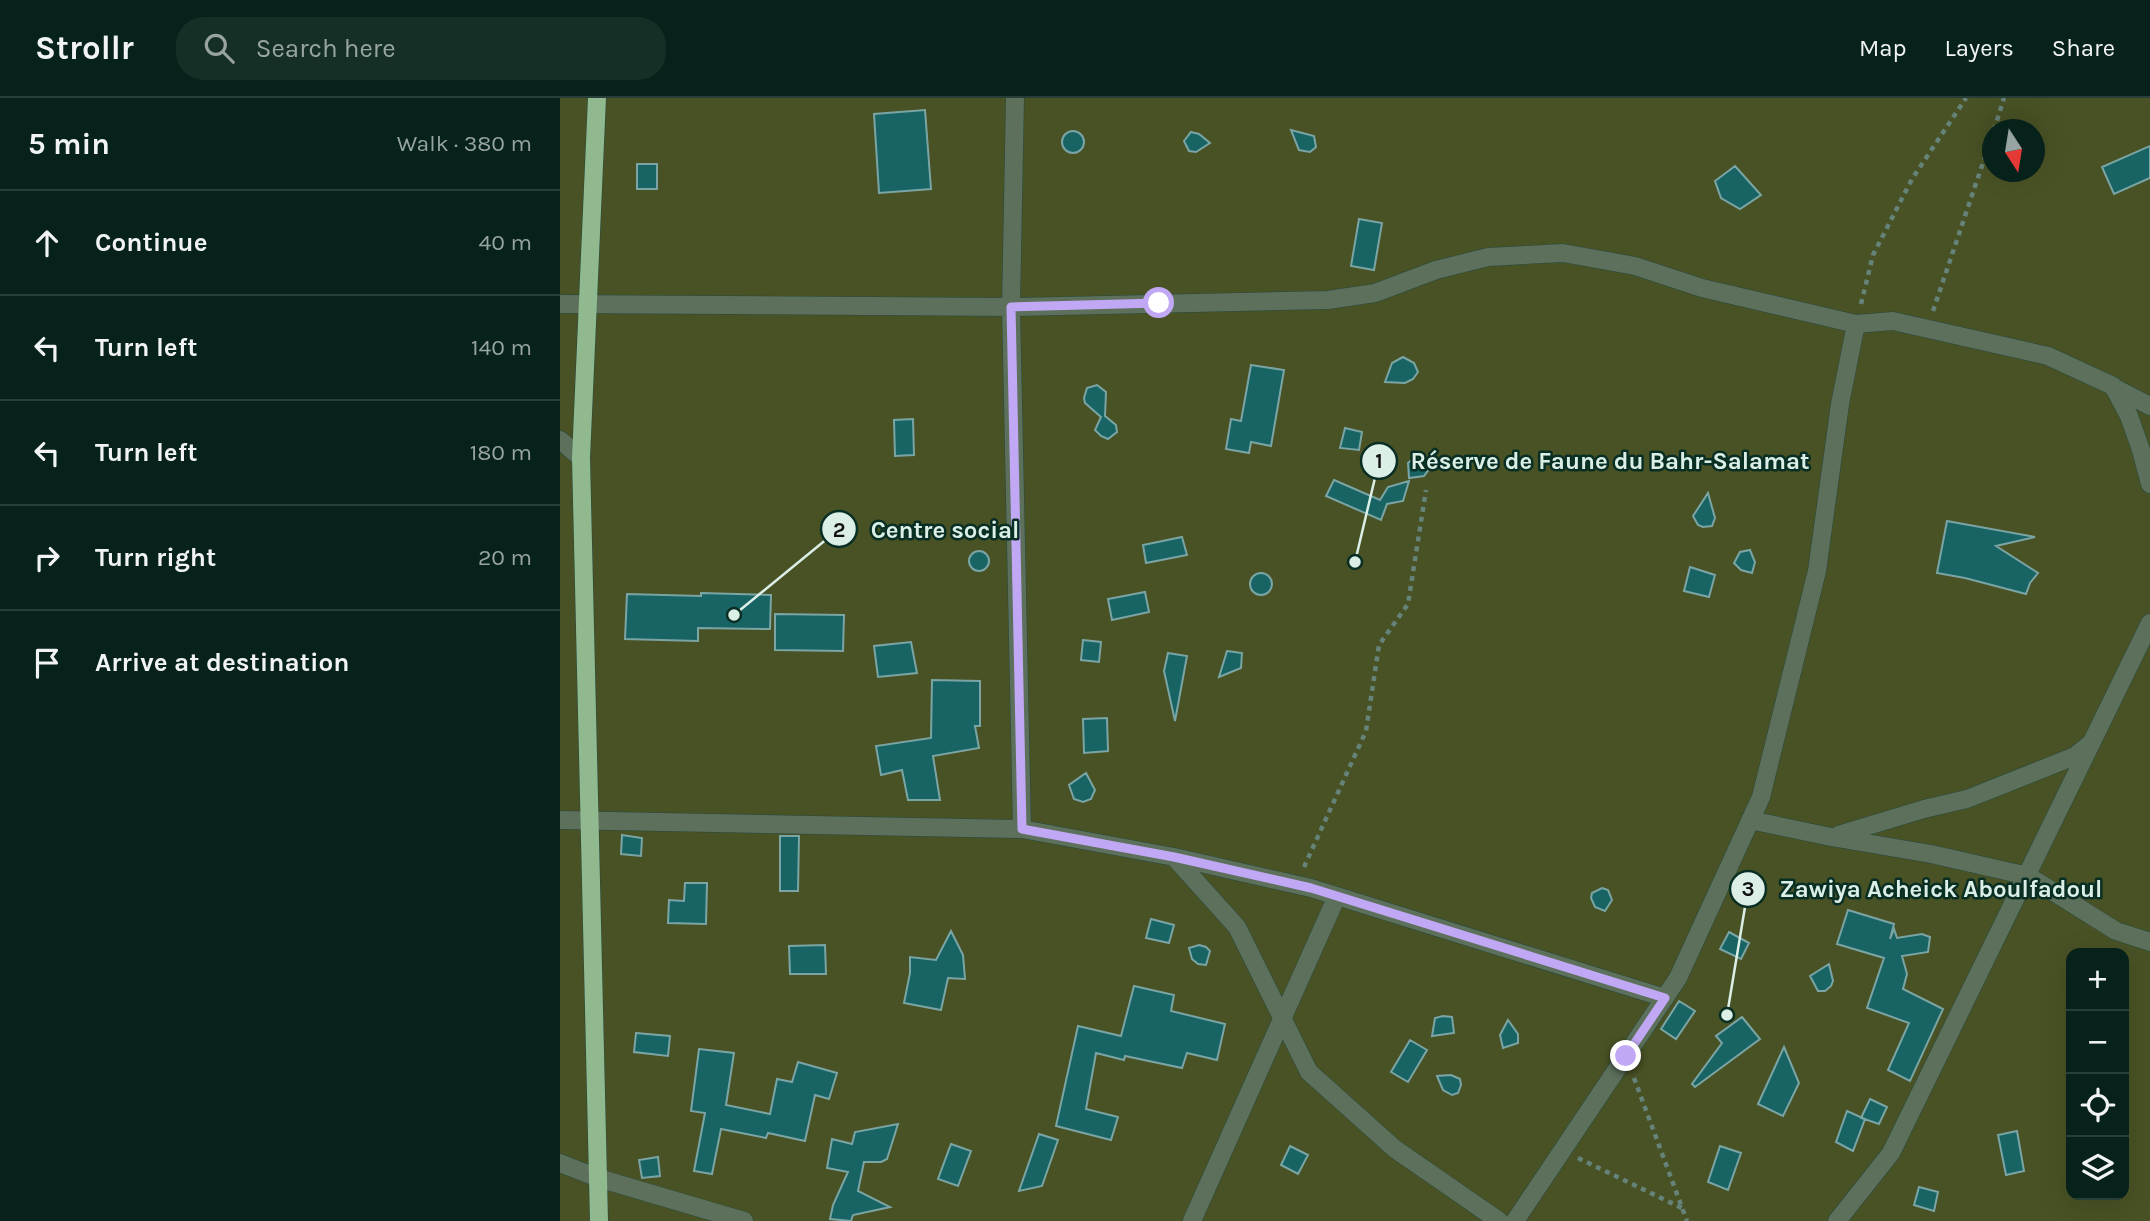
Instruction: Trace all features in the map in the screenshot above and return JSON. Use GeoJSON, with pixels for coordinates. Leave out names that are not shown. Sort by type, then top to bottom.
{"type":"FeatureCollection","features":[{"type":"Feature","properties":{"kind":"main road"},"geometry":{"type":"LineString","coordinates":[[597,98],[581,458],[599,1221]]}},
{"type":"Feature","properties":{"kind":"street"},"geometry":{"type":"LineString","coordinates":[[1015,98],[1011,307],[1022,829]]}},
{"type":"Feature","properties":{"kind":"street"},"geometry":{"type":"LineString","coordinates":[[560,304],[1011,307],[1328,300],[1375,293],[1436,270],[1488,257],[1563,253],[1634,266],[1702,288],[1856,324],[1893,321],[2048,356],[2150,406]]}},
{"type":"Feature","properties":{"kind":"street"},"geometry":{"type":"LineString","coordinates":[[1515,1221],[1678,978],[1761,797],[1816,571],[1840,404],[1856,324]]}},
{"type":"Feature","properties":{"kind":"street"},"geometry":{"type":"LineString","coordinates":[[2113,386],[2129,416],[2150,484]]}},
{"type":"Feature","properties":{"kind":"street"},"geometry":{"type":"LineString","coordinates":[[560,440],[581,458]]}},
{"type":"Feature","properties":{"kind":"street"},"geometry":{"type":"LineString","coordinates":[[1837,1221],[1891,1153],[2150,623]]}},
{"type":"Feature","properties":{"kind":"street"},"geometry":{"type":"LineString","coordinates":[[1831,837],[1967,799],[2075,756],[2092,742]]}},
{"type":"Feature","properties":{"kind":"street"},"geometry":{"type":"LineString","coordinates":[[560,820],[1022,829],[1174,857],[1297,884],[1665,998]]}},
{"type":"Feature","properties":{"kind":"street"},"geometry":{"type":"LineString","coordinates":[[1750,820],[1931,854],[2028,876],[2116,931],[2150,942]]}},
{"type":"Feature","properties":{"kind":"street"},"geometry":{"type":"LineString","coordinates":[[1174,857],[1237,926],[1309,1072],[1395,1149],[1499,1221]]}},
{"type":"Feature","properties":{"kind":"street"},"geometry":{"type":"LineString","coordinates":[[1192,1221],[1337,896]]}},
{"type":"Feature","properties":{"kind":"street"},"geometry":{"type":"LineString","coordinates":[[560,1163],[598,1178],[744,1221]]}},
{"type":"Feature","properties":{"kind":"path"},"geometry":{"type":"LineString","coordinates":[[1856,324],[1874,255],[1912,179],[1966,98]]}},
{"type":"Feature","properties":{"kind":"path"},"geometry":{"type":"LineString","coordinates":[[1997,119],[2004,98]]}},
{"type":"Feature","properties":{"kind":"path"},"geometry":{"type":"LineString","coordinates":[[1926,327],[1940,297],[1982,165]]}},
{"type":"Feature","properties":{"kind":"path"},"geometry":{"type":"LineString","coordinates":[[1297,884],[1366,732],[1379,645],[1408,604],[1426,490]]}},
{"type":"Feature","properties":{"kind":"path"},"geometry":{"type":"LineString","coordinates":[[1626,1056],[1688,1221]]}},
{"type":"Feature","properties":{"kind":"path"},"geometry":{"type":"LineString","coordinates":[[1563,1150],[1685,1209]]}},
{"type":"Feature","properties":{"kind":"green space"},"geometry":{"type":"Polygon","coordinates":[[[560,98],[2150,98],[2150,1221],[560,1221],[560,98]]]}},
{"type":"Feature","properties":{"kind":"building"},"geometry":{"type":"Polygon","coordinates":[[[925,110],[931,189],[879,193],[874,114],[925,110]]]}},
{"type":"Feature","properties":{"kind":"building"},"geometry":{"type":"Polygon","coordinates":[[[1291,130],[1314,136],[1316,147],[1310,152],[1299,150],[1291,130]]]}},
{"type":"Feature","properties":{"kind":"building"},"geometry":{"type":"Polygon","coordinates":[[[1073,131],[1083,138],[1084,142],[1077,152],[1073,153],[1063,146],[1062,142],[1069,132],[1073,131]]]}},
{"type":"Feature","properties":{"kind":"building"},"geometry":{"type":"Polygon","coordinates":[[[1191,132],[1199,134],[1210,143],[1196,152],[1189,151],[1184,141],[1191,132]]]}},
{"type":"Feature","properties":{"kind":"building"},"geometry":{"type":"Polygon","coordinates":[[[2150,146],[2150,178],[2114,194],[2102,167],[2150,146]]]}},
{"type":"Feature","properties":{"kind":"building"},"geometry":{"type":"Polygon","coordinates":[[[637,164],[657,164],[657,189],[637,189],[637,164]]]}},
{"type":"Feature","properties":{"kind":"building"},"geometry":{"type":"Polygon","coordinates":[[[1735,166],[1761,195],[1740,209],[1721,198],[1715,181],[1735,166]]]}},
{"type":"Feature","properties":{"kind":"building"},"geometry":{"type":"Polygon","coordinates":[[[1359,219],[1382,223],[1374,270],[1351,266],[1359,219]]]}},
{"type":"Feature","properties":{"kind":"building"},"geometry":{"type":"Polygon","coordinates":[[[1403,357],[1414,363],[1418,372],[1413,379],[1405,383],[1385,382],[1392,363],[1403,357]]]}},
{"type":"Feature","properties":{"kind":"building"},"geometry":{"type":"Polygon","coordinates":[[[1251,365],[1284,370],[1271,446],[1251,442],[1249,453],[1226,449],[1231,419],[1241,421],[1251,365]]]}},
{"type":"Feature","properties":{"kind":"building"},"geometry":{"type":"Polygon","coordinates":[[[1097,385],[1106,392],[1105,416],[1116,425],[1117,432],[1108,439],[1095,430],[1101,417],[1085,403],[1087,388],[1097,385]]]}},
{"type":"Feature","properties":{"kind":"building"},"geometry":{"type":"Polygon","coordinates":[[[913,419],[914,455],[895,456],[894,420],[913,419]]]}},
{"type":"Feature","properties":{"kind":"building"},"geometry":{"type":"Polygon","coordinates":[[[1345,428],[1362,432],[1359,450],[1340,448],[1345,428]]]}},
{"type":"Feature","properties":{"kind":"building"},"geometry":{"type":"Polygon","coordinates":[[[1415,457],[1426,460],[1429,469],[1424,476],[1409,478],[1408,463],[1415,457]]]}},
{"type":"Feature","properties":{"kind":"building"},"geometry":{"type":"Polygon","coordinates":[[[1334,480],[1380,500],[1388,487],[1409,481],[1403,501],[1387,504],[1381,520],[1326,496],[1334,480]]]}},
{"type":"Feature","properties":{"kind":"building"},"geometry":{"type":"Polygon","coordinates":[[[1708,493],[1715,518],[1712,526],[1703,527],[1698,525],[1693,516],[1708,493]]]}},
{"type":"Feature","properties":{"kind":"building"},"geometry":{"type":"Polygon","coordinates":[[[1947,521],[2035,537],[1996,546],[2038,573],[2026,594],[1937,573],[1947,521]]]}},
{"type":"Feature","properties":{"kind":"building"},"geometry":{"type":"Polygon","coordinates":[[[1182,537],[1187,555],[1146,563],[1143,545],[1182,537]]]}},
{"type":"Feature","properties":{"kind":"building"},"geometry":{"type":"Polygon","coordinates":[[[1750,550],[1755,562],[1752,573],[1741,570],[1734,563],[1740,552],[1750,550]]]}},
{"type":"Feature","properties":{"kind":"building"},"geometry":{"type":"Polygon","coordinates":[[[979,551],[986,554],[989,561],[986,568],[979,571],[972,568],[969,561],[972,554],[979,551]]]}},
{"type":"Feature","properties":{"kind":"building"},"geometry":{"type":"Polygon","coordinates":[[[1690,567],[1715,575],[1709,597],[1684,591],[1690,567]]]}},
{"type":"Feature","properties":{"kind":"building"},"geometry":{"type":"Polygon","coordinates":[[[1261,573],[1269,576],[1272,584],[1269,592],[1261,595],[1253,592],[1250,584],[1253,576],[1261,573]]]}},
{"type":"Feature","properties":{"kind":"building"},"geometry":{"type":"Polygon","coordinates":[[[1145,592],[1149,612],[1112,620],[1108,599],[1145,592]]]}},
{"type":"Feature","properties":{"kind":"building"},"geometry":{"type":"Polygon","coordinates":[[[701,593],[771,595],[770,629],[698,628],[698,641],[625,639],[627,594],[701,596],[701,593]]]}},
{"type":"Feature","properties":{"kind":"building"},"geometry":{"type":"Polygon","coordinates":[[[775,614],[844,615],[843,651],[775,650],[775,614]]]}},
{"type":"Feature","properties":{"kind":"building"},"geometry":{"type":"Polygon","coordinates":[[[1083,640],[1101,642],[1099,662],[1081,660],[1083,640]]]}},
{"type":"Feature","properties":{"kind":"building"},"geometry":{"type":"Polygon","coordinates":[[[911,642],[917,673],[878,677],[874,646],[911,642]]]}},
{"type":"Feature","properties":{"kind":"building"},"geometry":{"type":"Polygon","coordinates":[[[1227,651],[1242,653],[1241,668],[1219,677],[1227,651]]]}},
{"type":"Feature","properties":{"kind":"building"},"geometry":{"type":"Polygon","coordinates":[[[1168,653],[1187,656],[1175,721],[1164,671],[1168,653]]]}},
{"type":"Feature","properties":{"kind":"building"},"geometry":{"type":"Polygon","coordinates":[[[932,680],[980,681],[980,726],[975,726],[979,748],[933,756],[940,800],[908,800],[902,770],[881,775],[876,746],[931,738],[932,680]]]}},
{"type":"Feature","properties":{"kind":"building"},"geometry":{"type":"Polygon","coordinates":[[[1107,718],[1108,751],[1084,753],[1083,719],[1107,718]]]}},
{"type":"Feature","properties":{"kind":"building"},"geometry":{"type":"Polygon","coordinates":[[[1086,773],[1095,790],[1091,799],[1083,802],[1074,799],[1069,785],[1086,773]]]}},
{"type":"Feature","properties":{"kind":"building"},"geometry":{"type":"Polygon","coordinates":[[[622,835],[642,838],[641,856],[621,854],[622,835]]]}},
{"type":"Feature","properties":{"kind":"building"},"geometry":{"type":"Polygon","coordinates":[[[780,836],[799,836],[798,891],[780,891],[780,836]]]}},
{"type":"Feature","properties":{"kind":"building"},"geometry":{"type":"Polygon","coordinates":[[[685,883],[707,883],[706,924],[668,923],[669,900],[684,901],[685,883]]]}},
{"type":"Feature","properties":{"kind":"building"},"geometry":{"type":"Polygon","coordinates":[[[1602,888],[1608,890],[1612,900],[1605,911],[1595,907],[1591,898],[1592,893],[1602,888]]]}},
{"type":"Feature","properties":{"kind":"building"},"geometry":{"type":"Polygon","coordinates":[[[1848,910],[1894,924],[1890,939],[1894,929],[1897,938],[1922,934],[1930,937],[1928,952],[1902,956],[1907,974],[1903,989],[1943,1009],[1910,1081],[1888,1070],[1909,1023],[1867,1008],[1884,958],[1837,944],[1848,910]]]}},
{"type":"Feature","properties":{"kind":"building"},"geometry":{"type":"Polygon","coordinates":[[[1151,919],[1174,925],[1169,943],[1146,938],[1151,919]]]}},
{"type":"Feature","properties":{"kind":"building"},"geometry":{"type":"Polygon","coordinates":[[[951,931],[963,955],[965,979],[948,978],[941,1010],[904,1003],[910,957],[936,960],[951,931]]]}},
{"type":"Feature","properties":{"kind":"building"},"geometry":{"type":"Polygon","coordinates":[[[1729,932],[1749,943],[1741,959],[1720,949],[1729,932]]]}},
{"type":"Feature","properties":{"kind":"building"},"geometry":{"type":"Polygon","coordinates":[[[825,945],[826,974],[790,974],[789,946],[825,945]]]}},
{"type":"Feature","properties":{"kind":"building"},"geometry":{"type":"Polygon","coordinates":[[[1199,945],[1210,951],[1206,965],[1198,964],[1192,959],[1189,948],[1199,945]]]}},
{"type":"Feature","properties":{"kind":"building"},"geometry":{"type":"Polygon","coordinates":[[[1829,964],[1833,981],[1831,986],[1825,991],[1818,991],[1810,976],[1829,964]]]}},
{"type":"Feature","properties":{"kind":"building"},"geometry":{"type":"Polygon","coordinates":[[[1134,986],[1174,995],[1171,1011],[1225,1024],[1217,1060],[1187,1053],[1182,1068],[1096,1053],[1086,1109],[1118,1117],[1111,1140],[1056,1126],[1078,1026],[1121,1036],[1134,986]]]}},
{"type":"Feature","properties":{"kind":"building"},"geometry":{"type":"Polygon","coordinates":[[[1679,1001],[1695,1011],[1676,1039],[1661,1029],[1679,1001]]]}},
{"type":"Feature","properties":{"kind":"building"},"geometry":{"type":"Polygon","coordinates":[[[1452,1017],[1454,1033],[1432,1036],[1435,1018],[1452,1017]]]}},
{"type":"Feature","properties":{"kind":"building"},"geometry":{"type":"Polygon","coordinates":[[[1742,1017],[1760,1039],[1695,1087],[1692,1084],[1722,1043],[1716,1036],[1742,1017]]]}},
{"type":"Feature","properties":{"kind":"building"},"geometry":{"type":"Polygon","coordinates":[[[1508,1020],[1518,1034],[1518,1043],[1503,1048],[1500,1035],[1508,1020]]]}},
{"type":"Feature","properties":{"kind":"building"},"geometry":{"type":"Polygon","coordinates":[[[636,1033],[670,1036],[668,1056],[634,1052],[636,1033]]]}},
{"type":"Feature","properties":{"kind":"building"},"geometry":{"type":"Polygon","coordinates":[[[1410,1040],[1427,1050],[1408,1082],[1391,1072],[1410,1040]]]}},
{"type":"Feature","properties":{"kind":"building"},"geometry":{"type":"Polygon","coordinates":[[[1784,1047],[1799,1083],[1783,1116],[1758,1104],[1784,1047]]]}},
{"type":"Feature","properties":{"kind":"building"},"geometry":{"type":"Polygon","coordinates":[[[699,1049],[734,1053],[726,1105],[770,1114],[777,1079],[792,1082],[798,1062],[837,1073],[829,1099],[815,1095],[805,1141],[768,1133],[766,1138],[721,1129],[712,1174],[694,1171],[705,1113],[691,1111],[699,1049]]]}},
{"type":"Feature","properties":{"kind":"building"},"geometry":{"type":"Polygon","coordinates":[[[1451,1075],[1460,1079],[1461,1085],[1458,1093],[1452,1095],[1443,1090],[1437,1076],[1451,1075]]]}},
{"type":"Feature","properties":{"kind":"building"},"geometry":{"type":"Polygon","coordinates":[[[1870,1099],[1887,1107],[1879,1124],[1861,1118],[1870,1099]]]}},
{"type":"Feature","properties":{"kind":"building"},"geometry":{"type":"Polygon","coordinates":[[[1847,1111],[1865,1119],[1853,1151],[1836,1142],[1847,1111]]]}},
{"type":"Feature","properties":{"kind":"building"},"geometry":{"type":"Polygon","coordinates":[[[898,1124],[887,1159],[881,1162],[864,1162],[858,1191],[890,1207],[853,1215],[851,1221],[830,1219],[833,1205],[848,1172],[827,1168],[832,1139],[852,1144],[855,1132],[898,1124]]]}},
{"type":"Feature","properties":{"kind":"building"},"geometry":{"type":"Polygon","coordinates":[[[2017,1131],[2024,1171],[2006,1175],[1998,1135],[2017,1131]]]}},
{"type":"Feature","properties":{"kind":"building"},"geometry":{"type":"Polygon","coordinates":[[[1039,1134],[1058,1140],[1042,1186],[1019,1191],[1039,1134]]]}},
{"type":"Feature","properties":{"kind":"building"},"geometry":{"type":"Polygon","coordinates":[[[951,1144],[971,1151],[958,1186],[938,1179],[951,1144]]]}},
{"type":"Feature","properties":{"kind":"building"},"geometry":{"type":"Polygon","coordinates":[[[1290,1146],[1308,1155],[1298,1174],[1281,1165],[1290,1146]]]}},
{"type":"Feature","properties":{"kind":"building"},"geometry":{"type":"Polygon","coordinates":[[[1720,1146],[1741,1153],[1728,1190],[1708,1182],[1720,1146]]]}},
{"type":"Feature","properties":{"kind":"building"},"geometry":{"type":"Polygon","coordinates":[[[658,1157],[660,1176],[642,1178],[639,1160],[658,1157]]]}},
{"type":"Feature","properties":{"kind":"building"},"geometry":{"type":"Polygon","coordinates":[[[1919,1187],[1938,1192],[1934,1211],[1914,1205],[1919,1187]]]}},
{"type":"Feature","properties":{"kind":"place","name":"Réserve de Faune du Bahr-Salamat"},"geometry":{"type":"Point","coordinates":[1355,562]}},
{"type":"Feature","properties":{"kind":"place","name":"Centre social"},"geometry":{"type":"Point","coordinates":[734,615]}},
{"type":"Feature","properties":{"kind":"place","name":"Zawiya Acheick Aboulfadoul"},"geometry":{"type":"Point","coordinates":[1727,1015]}},
{"type":"Feature","properties":{"kind":"route"},"geometry":{"type":"LineString","coordinates":[[1159,303],[1011,307],[1022,829],[1174,857],[1311,888],[1665,998],[1626,1056]]}}]}
